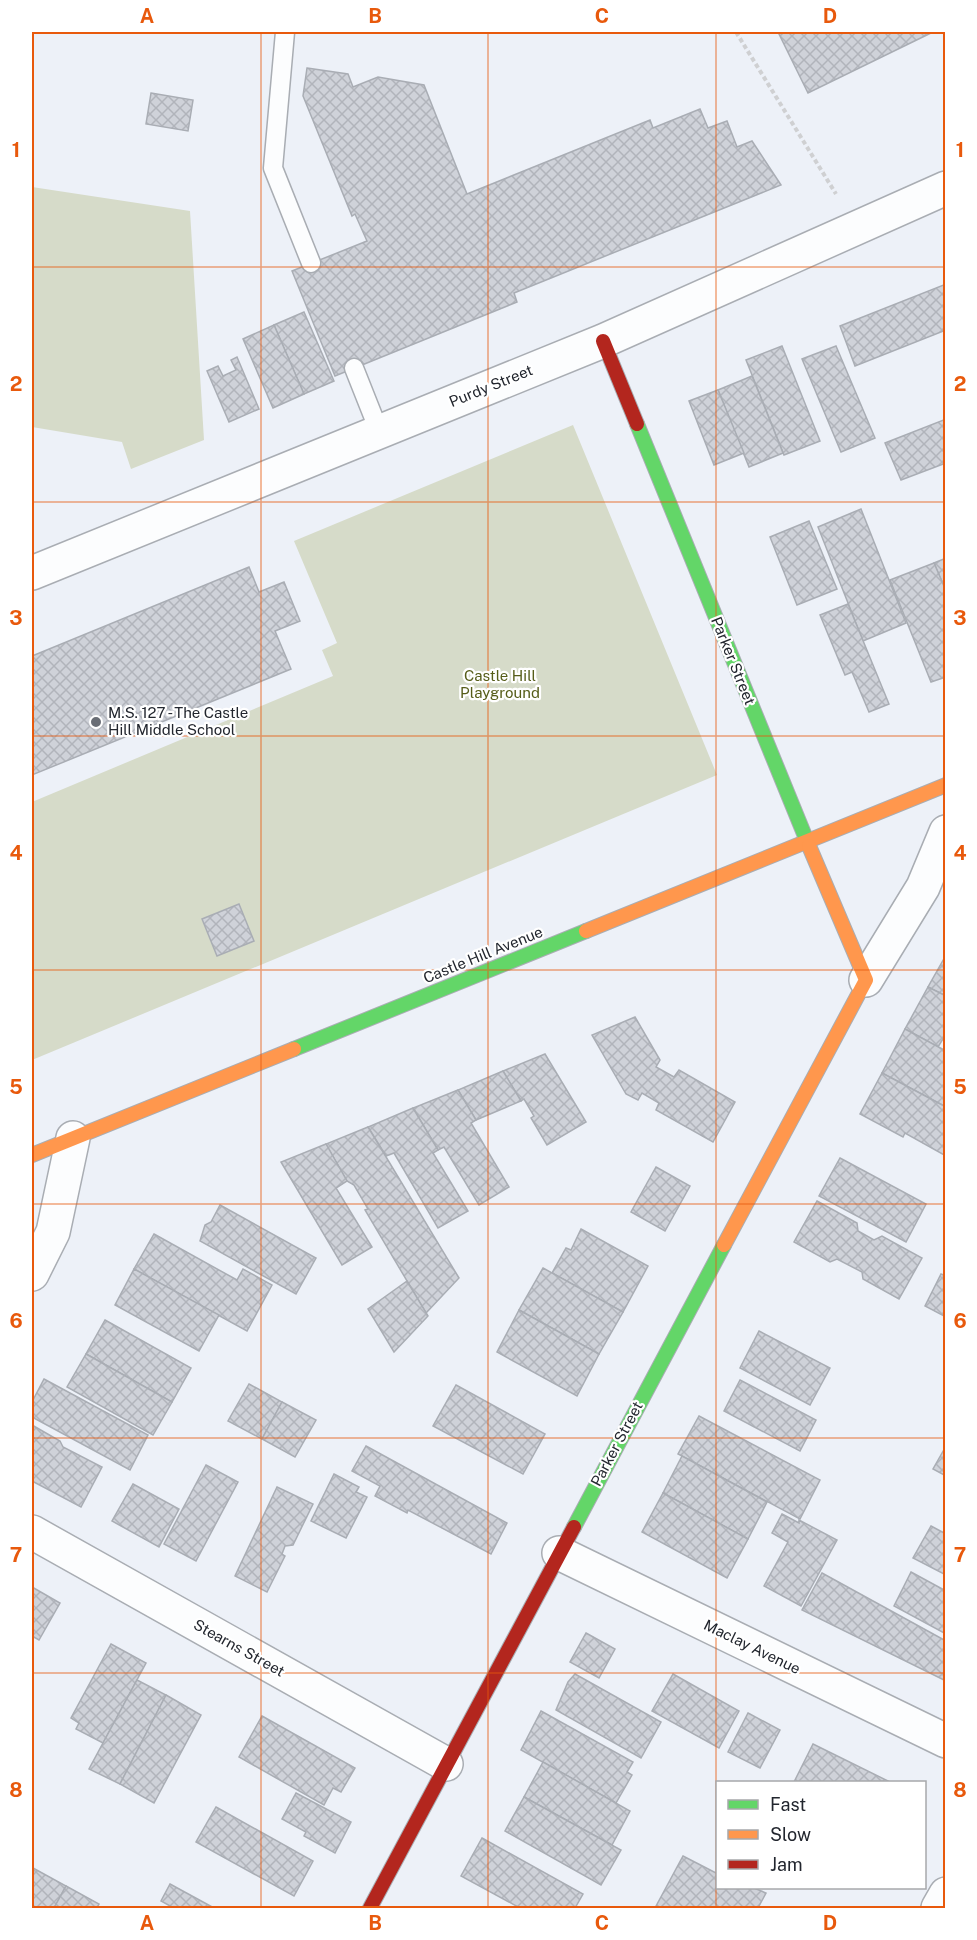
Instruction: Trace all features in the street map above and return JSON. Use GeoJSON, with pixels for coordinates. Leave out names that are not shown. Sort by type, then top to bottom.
{"type":"FeatureCollection","features":[{"type":"Feature","properties":{"kind":"street","name":"Purdy Street"},"geometry":{"type":"LineString","coordinates":[[32,573],[603,341],[945,188]]}},
{"type":"Feature","properties":{"kind":"street","name":"Parker Street"},"geometry":{"type":"LineString","coordinates":[[603,341],[807,842],[867,980]]}},
{"type":"Feature","properties":{"kind":"street","name":"Castle Hill Avenue"},"geometry":{"type":"LineString","coordinates":[[32,1155],[945,785]]}},
{"type":"Feature","properties":{"kind":"street","name":"Parker Street"},"geometry":{"type":"LineString","coordinates":[[370,1908],[867,980],[923,887],[945,832]]}},
{"type":"Feature","properties":{"kind":"street"},"geometry":{"type":"LineString","coordinates":[[32,1274],[53,1232],[73,1138]]}},
{"type":"Feature","properties":{"kind":"street","name":"Stearns Street"},"geometry":{"type":"LineString","coordinates":[[32,1532],[447,1764]]}},
{"type":"Feature","properties":{"kind":"street","name":"Maclay Avenue"},"geometry":{"type":"LineString","coordinates":[[559,1552],[945,1741]]}},
{"type":"Feature","properties":{"kind":"street"},"geometry":{"type":"LineString","coordinates":[[938,1908],[945,1894]]}},
{"type":"Feature","properties":{"kind":"lane"},"geometry":{"type":"LineString","coordinates":[[285,32],[273,168],[311,263]]}},
{"type":"Feature","properties":{"kind":"lane"},"geometry":{"type":"LineString","coordinates":[[354,368],[380,431]]}},
{"type":"Feature","properties":{"kind":"path"},"geometry":{"type":"LineString","coordinates":[[736,32],[836,195]]}},
{"type":"Feature","properties":{"kind":"green space"},"geometry":{"type":"Polygon","coordinates":[[[32,187],[190,211],[204,440],[131,469],[122,442],[32,427],[32,187]]]}},
{"type":"Feature","properties":{"kind":"green space","name":"Castle Hill Playground"},"geometry":{"type":"Polygon","coordinates":[[[573,425],[717,775],[32,1060],[32,802],[333,676],[322,650],[337,643],[294,541],[573,425]]]}},
{"type":"Feature","properties":{"kind":"building"},"geometry":{"type":"Polygon","coordinates":[[[778,32],[933,32],[808,93],[778,32]]]}},
{"type":"Feature","properties":{"kind":"building"},"geometry":{"type":"Polygon","coordinates":[[[307,68],[348,74],[353,87],[378,77],[424,85],[467,194],[650,120],[653,128],[700,109],[708,128],[727,121],[737,147],[752,141],[781,185],[514,293],[517,302],[335,376],[292,271],[367,241],[355,214],[352,216],[303,96],[307,68]]]}},
{"type":"Feature","properties":{"kind":"building"},"geometry":{"type":"Polygon","coordinates":[[[151,93],[193,100],[188,131],[146,124],[151,93]]]}},
{"type":"Feature","properties":{"kind":"building"},"geometry":{"type":"Polygon","coordinates":[[[946,284],[946,330],[855,366],[840,326],[946,284]]]}},
{"type":"Feature","properties":{"kind":"building"},"geometry":{"type":"Polygon","coordinates":[[[304,312],[334,381],[304,394],[274,325],[304,312]]]}},
{"type":"Feature","properties":{"kind":"building"},"geometry":{"type":"Polygon","coordinates":[[[274,325],[304,394],[273,408],[243,339],[274,325]]]}},
{"type":"Feature","properties":{"kind":"building"},"geometry":{"type":"Polygon","coordinates":[[[782,346],[820,441],[784,455],[746,360],[782,346]]]}},
{"type":"Feature","properties":{"kind":"building"},"geometry":{"type":"Polygon","coordinates":[[[836,346],[875,438],[841,452],[802,359],[836,346]]]}},
{"type":"Feature","properties":{"kind":"building"},"geometry":{"type":"Polygon","coordinates":[[[237,357],[259,409],[229,422],[207,371],[218,366],[223,376],[236,370],[231,360],[237,357]]]}},
{"type":"Feature","properties":{"kind":"building"},"geometry":{"type":"Polygon","coordinates":[[[752,376],[783,453],[749,467],[718,390],[752,376]]]}},
{"type":"Feature","properties":{"kind":"building"},"geometry":{"type":"Polygon","coordinates":[[[718,390],[744,453],[714,465],[689,401],[718,390]]]}},
{"type":"Feature","properties":{"kind":"building"},"geometry":{"type":"Polygon","coordinates":[[[946,419],[946,463],[901,480],[885,443],[946,419]]]}},
{"type":"Feature","properties":{"kind":"building"},"geometry":{"type":"Polygon","coordinates":[[[861,509],[906,623],[863,641],[818,527],[861,509]]]}},
{"type":"Feature","properties":{"kind":"building"},"geometry":{"type":"Polygon","coordinates":[[[809,521],[837,589],[797,605],[770,537],[809,521]]]}},
{"type":"Feature","properties":{"kind":"building"},"geometry":{"type":"Polygon","coordinates":[[[946,558],[946,591],[934,563],[946,558]]]}},
{"type":"Feature","properties":{"kind":"building"},"geometry":{"type":"Polygon","coordinates":[[[934,563],[946,591],[946,677],[931,682],[890,580],[934,563]]]}},
{"type":"Feature","properties":{"kind":"building","name":"M.S. 127 - The Castle Hill Middle School"},"geometry":{"type":"Polygon","coordinates":[[[249,567],[259,592],[284,582],[300,621],[275,631],[291,669],[32,775],[32,656],[249,567]]]}},
{"type":"Feature","properties":{"kind":"building"},"geometry":{"type":"Polygon","coordinates":[[[848,604],[889,704],[869,712],[852,672],[845,675],[820,615],[848,604]]]}},
{"type":"Feature","properties":{"kind":"building"},"geometry":{"type":"Polygon","coordinates":[[[239,904],[254,941],[217,956],[202,919],[239,904]]]}},
{"type":"Feature","properties":{"kind":"building"},"geometry":{"type":"Polygon","coordinates":[[[946,955],[946,996],[928,987],[946,955]]]}},
{"type":"Feature","properties":{"kind":"building"},"geometry":{"type":"Polygon","coordinates":[[[928,987],[946,996],[946,1034],[938,1047],[905,1029],[928,987]]]}},
{"type":"Feature","properties":{"kind":"building"},"geometry":{"type":"Polygon","coordinates":[[[635,1017],[660,1060],[656,1067],[674,1077],[679,1070],[735,1102],[713,1142],[656,1110],[659,1103],[642,1093],[638,1100],[626,1094],[592,1035],[635,1017]]]}},
{"type":"Feature","properties":{"kind":"building"},"geometry":{"type":"Polygon","coordinates":[[[905,1029],[946,1051],[946,1107],[882,1073],[905,1029]]]}},
{"type":"Feature","properties":{"kind":"building"},"geometry":{"type":"Polygon","coordinates":[[[545,1054],[586,1122],[547,1145],[531,1118],[534,1116],[524,1099],[521,1101],[503,1071],[545,1054]]]}},
{"type":"Feature","properties":{"kind":"building"},"geometry":{"type":"Polygon","coordinates":[[[503,1071],[521,1101],[476,1120],[458,1090],[503,1071]]]}},
{"type":"Feature","properties":{"kind":"building"},"geometry":{"type":"Polygon","coordinates":[[[882,1073],[946,1107],[946,1156],[905,1133],[903,1137],[860,1114],[882,1073]]]}},
{"type":"Feature","properties":{"kind":"building"},"geometry":{"type":"Polygon","coordinates":[[[458,1090],[476,1120],[471,1123],[509,1187],[479,1205],[444,1147],[438,1150],[413,1108],[458,1090]]]}},
{"type":"Feature","properties":{"kind":"building"},"geometry":{"type":"Polygon","coordinates":[[[413,1108],[438,1150],[433,1153],[468,1211],[438,1228],[394,1153],[386,1156],[368,1127],[413,1108]]]}},
{"type":"Feature","properties":{"kind":"building"},"geometry":{"type":"Polygon","coordinates":[[[368,1127],[459,1278],[426,1313],[365,1210],[368,1209],[354,1185],[347,1181],[326,1144],[368,1127]]]}},
{"type":"Feature","properties":{"kind":"building"},"geometry":{"type":"Polygon","coordinates":[[[326,1144],[347,1181],[336,1188],[372,1247],[342,1265],[281,1162],[326,1144]]]}},
{"type":"Feature","properties":{"kind":"building"},"geometry":{"type":"Polygon","coordinates":[[[840,1158],[926,1204],[906,1242],[819,1196],[840,1158]]]}},
{"type":"Feature","properties":{"kind":"building"},"geometry":{"type":"Polygon","coordinates":[[[656,1167],[690,1186],[665,1231],[631,1212],[656,1167]]]}},
{"type":"Feature","properties":{"kind":"building"},"geometry":{"type":"Polygon","coordinates":[[[817,1201],[857,1223],[858,1231],[874,1240],[882,1236],[922,1258],[899,1299],[863,1279],[862,1272],[837,1259],[830,1262],[794,1242],[817,1201]]]}},
{"type":"Feature","properties":{"kind":"building"},"geometry":{"type":"Polygon","coordinates":[[[220,1205],[316,1258],[296,1294],[200,1241],[205,1225],[211,1222],[220,1205]]]}},
{"type":"Feature","properties":{"kind":"building"},"geometry":{"type":"Polygon","coordinates":[[[581,1229],[648,1266],[623,1312],[552,1273],[566,1248],[571,1250],[581,1229]]]}},
{"type":"Feature","properties":{"kind":"building"},"geometry":{"type":"Polygon","coordinates":[[[154,1234],[237,1280],[243,1269],[272,1285],[247,1331],[134,1269],[154,1234]]]}},
{"type":"Feature","properties":{"kind":"building"},"geometry":{"type":"Polygon","coordinates":[[[543,1268],[623,1312],[599,1354],[519,1310],[543,1268]]]}},
{"type":"Feature","properties":{"kind":"building"},"geometry":{"type":"Polygon","coordinates":[[[134,1269],[219,1315],[199,1351],[115,1305],[134,1269]]]}},
{"type":"Feature","properties":{"kind":"building"},"geometry":{"type":"Polygon","coordinates":[[[941,1274],[946,1276],[946,1317],[925,1306],[941,1274]]]}},
{"type":"Feature","properties":{"kind":"building"},"geometry":{"type":"Polygon","coordinates":[[[407,1281],[428,1316],[394,1352],[368,1309],[407,1281]]]}},
{"type":"Feature","properties":{"kind":"building"},"geometry":{"type":"Polygon","coordinates":[[[519,1310],[599,1354],[577,1396],[497,1352],[519,1310]]]}},
{"type":"Feature","properties":{"kind":"building"},"geometry":{"type":"Polygon","coordinates":[[[105,1320],[191,1368],[172,1402],[86,1354],[105,1320]]]}},
{"type":"Feature","properties":{"kind":"building"},"geometry":{"type":"Polygon","coordinates":[[[759,1331],[830,1368],[810,1405],[740,1368],[759,1331]]]}},
{"type":"Feature","properties":{"kind":"building"},"geometry":{"type":"Polygon","coordinates":[[[86,1354],[172,1402],[153,1435],[67,1387],[86,1354]]]}},
{"type":"Feature","properties":{"kind":"building"},"geometry":{"type":"Polygon","coordinates":[[[44,1379],[148,1435],[130,1470],[32,1417],[32,1402],[44,1379]]]}},
{"type":"Feature","properties":{"kind":"building"},"geometry":{"type":"Polygon","coordinates":[[[740,1380],[816,1420],[800,1451],[724,1411],[740,1380]]]}},
{"type":"Feature","properties":{"kind":"building"},"geometry":{"type":"Polygon","coordinates":[[[249,1384],[282,1402],[262,1439],[228,1421],[249,1384]]]}},
{"type":"Feature","properties":{"kind":"building"},"geometry":{"type":"Polygon","coordinates":[[[456,1385],[545,1434],[523,1474],[433,1426],[456,1385]]]}},
{"type":"Feature","properties":{"kind":"building"},"geometry":{"type":"Polygon","coordinates":[[[282,1402],[316,1420],[295,1457],[262,1439],[282,1402]]]}},
{"type":"Feature","properties":{"kind":"building"},"geometry":{"type":"Polygon","coordinates":[[[699,1416],[820,1480],[800,1519],[678,1454],[699,1416]]]}},
{"type":"Feature","properties":{"kind":"building"},"geometry":{"type":"Polygon","coordinates":[[[32,1425],[60,1441],[63,1447],[102,1467],[81,1507],[32,1481],[32,1425]]]}},
{"type":"Feature","properties":{"kind":"building"},"geometry":{"type":"Polygon","coordinates":[[[366,1446],[507,1523],[491,1554],[408,1510],[407,1513],[375,1496],[380,1486],[352,1471],[366,1446]]]}},
{"type":"Feature","properties":{"kind":"building"},"geometry":{"type":"Polygon","coordinates":[[[946,1446],[946,1476],[933,1469],[946,1446]]]}},
{"type":"Feature","properties":{"kind":"building"},"geometry":{"type":"Polygon","coordinates":[[[682,1456],[767,1502],[748,1539],[663,1493],[682,1456]]]}},
{"type":"Feature","properties":{"kind":"building"},"geometry":{"type":"Polygon","coordinates":[[[206,1465],[238,1482],[196,1561],[164,1544],[206,1465]]]}},
{"type":"Feature","properties":{"kind":"building"},"geometry":{"type":"Polygon","coordinates":[[[334,1474],[359,1487],[356,1492],[367,1497],[346,1538],[311,1521],[334,1474]]]}},
{"type":"Feature","properties":{"kind":"building"},"geometry":{"type":"Polygon","coordinates":[[[133,1484],[179,1509],[159,1547],[112,1521],[133,1484]]]}},
{"type":"Feature","properties":{"kind":"building"},"geometry":{"type":"Polygon","coordinates":[[[277,1487],[313,1504],[293,1545],[285,1546],[282,1554],[285,1556],[267,1592],[235,1576],[277,1487]]]}},
{"type":"Feature","properties":{"kind":"building"},"geometry":{"type":"Polygon","coordinates":[[[663,1493],[748,1539],[727,1578],[642,1532],[663,1493]]]}},
{"type":"Feature","properties":{"kind":"building"},"geometry":{"type":"Polygon","coordinates":[[[782,1514],[799,1523],[799,1520],[837,1540],[801,1606],[764,1586],[788,1542],[772,1533],[782,1514]]]}},
{"type":"Feature","properties":{"kind":"building"},"geometry":{"type":"Polygon","coordinates":[[[931,1526],[946,1534],[946,1575],[913,1558],[931,1526]]]}},
{"type":"Feature","properties":{"kind":"building"},"geometry":{"type":"Polygon","coordinates":[[[911,1572],[946,1591],[946,1634],[894,1606],[911,1572]]]}},
{"type":"Feature","properties":{"kind":"building"},"geometry":{"type":"Polygon","coordinates":[[[822,1573],[946,1641],[946,1681],[802,1610],[822,1573]]]}},
{"type":"Feature","properties":{"kind":"building"},"geometry":{"type":"Polygon","coordinates":[[[32,1587],[60,1603],[39,1640],[32,1636],[32,1587]]]}},
{"type":"Feature","properties":{"kind":"building"},"geometry":{"type":"Polygon","coordinates":[[[586,1633],[615,1649],[599,1678],[570,1662],[586,1633]]]}},
{"type":"Feature","properties":{"kind":"building"},"geometry":{"type":"Polygon","coordinates":[[[111,1644],[146,1663],[103,1743],[76,1729],[79,1723],[71,1718],[111,1644]]]}},
{"type":"Feature","properties":{"kind":"building"},"geometry":{"type":"Polygon","coordinates":[[[575,1674],[661,1722],[641,1758],[556,1710],[568,1682],[575,1674]]]}},
{"type":"Feature","properties":{"kind":"building"},"geometry":{"type":"Polygon","coordinates":[[[673,1674],[739,1711],[719,1748],[652,1711],[673,1674]]]}},
{"type":"Feature","properties":{"kind":"building"},"geometry":{"type":"Polygon","coordinates":[[[137,1680],[166,1695],[120,1784],[89,1769],[137,1680]]]}},
{"type":"Feature","properties":{"kind":"building"},"geometry":{"type":"Polygon","coordinates":[[[166,1695],[201,1715],[154,1803],[120,1784],[166,1695]]]}},
{"type":"Feature","properties":{"kind":"building"},"geometry":{"type":"Polygon","coordinates":[[[541,1711],[633,1762],[627,1772],[632,1775],[616,1803],[521,1750],[541,1711]]]}},
{"type":"Feature","properties":{"kind":"building"},"geometry":{"type":"Polygon","coordinates":[[[748,1713],[780,1730],[760,1768],[728,1752],[748,1713]]]}},
{"type":"Feature","properties":{"kind":"building"},"geometry":{"type":"Polygon","coordinates":[[[262,1716],[355,1768],[341,1792],[333,1788],[324,1805],[239,1757],[262,1716]]]}},
{"type":"Feature","properties":{"kind":"building"},"geometry":{"type":"Polygon","coordinates":[[[813,1744],[888,1781],[794,1781],[813,1744]]]}},
{"type":"Feature","properties":{"kind":"building"},"geometry":{"type":"Polygon","coordinates":[[[543,1762],[630,1811],[612,1845],[524,1797],[543,1762]]]}},
{"type":"Feature","properties":{"kind":"building"},"geometry":{"type":"Polygon","coordinates":[[[296,1793],[351,1822],[335,1853],[304,1836],[306,1832],[282,1819],[296,1793]]]}},
{"type":"Feature","properties":{"kind":"building"},"geometry":{"type":"Polygon","coordinates":[[[524,1797],[621,1850],[601,1885],[505,1831],[524,1797]]]}},
{"type":"Feature","properties":{"kind":"building"},"geometry":{"type":"Polygon","coordinates":[[[216,1807],[313,1861],[294,1896],[196,1842],[216,1807]]]}},
{"type":"Feature","properties":{"kind":"building"},"geometry":{"type":"Polygon","coordinates":[[[482,1838],[583,1894],[575,1908],[520,1908],[461,1876],[482,1838]]]}},
{"type":"Feature","properties":{"kind":"building"},"geometry":{"type":"Polygon","coordinates":[[[683,1856],[716,1873],[716,1889],[756,1889],[766,1893],[758,1908],[655,1908],[683,1856]]]}},
{"type":"Feature","properties":{"kind":"building"},"geometry":{"type":"Polygon","coordinates":[[[33,1868],[66,1886],[54,1908],[32,1908],[33,1868]]]}},
{"type":"Feature","properties":{"kind":"building"},"geometry":{"type":"Polygon","coordinates":[[[170,1884],[214,1908],[171,1908],[161,1901],[170,1884]]]}},
{"type":"Feature","properties":{"kind":"building"},"geometry":{"type":"Polygon","coordinates":[[[66,1886],[99,1904],[97,1908],[54,1908],[66,1886]]]}},
{"type":"Feature","properties":{"kind":"traffic: fast"},"geometry":{"type":"LineString","coordinates":[[637,424],[809,846]]}},
{"type":"Feature","properties":{"kind":"traffic: fast"},"geometry":{"type":"LineString","coordinates":[[294,1049],[586,931]]}},
{"type":"Feature","properties":{"kind":"traffic: fast"},"geometry":{"type":"LineString","coordinates":[[574,1527],[724,1245]]}},
{"type":"Feature","properties":{"kind":"traffic: slow"},"geometry":{"type":"LineString","coordinates":[[586,931],[946,785]]}},
{"type":"Feature","properties":{"kind":"traffic: slow"},"geometry":{"type":"LineString","coordinates":[[724,1245],[866,980],[809,846]]}},
{"type":"Feature","properties":{"kind":"traffic: slow"},"geometry":{"type":"LineString","coordinates":[[32,1155],[294,1049]]}},
{"type":"Feature","properties":{"kind":"traffic: jam"},"geometry":{"type":"LineString","coordinates":[[603,341],[637,424]]}},
{"type":"Feature","properties":{"kind":"traffic: jam"},"geometry":{"type":"LineString","coordinates":[[370,1908],[574,1527]]}},
{"type":"Feature","properties":{"kind":"place","name":"M.S. 127 - The Castle Hill Middle School"},"geometry":{"type":"Point","coordinates":[96,722]}}]}
